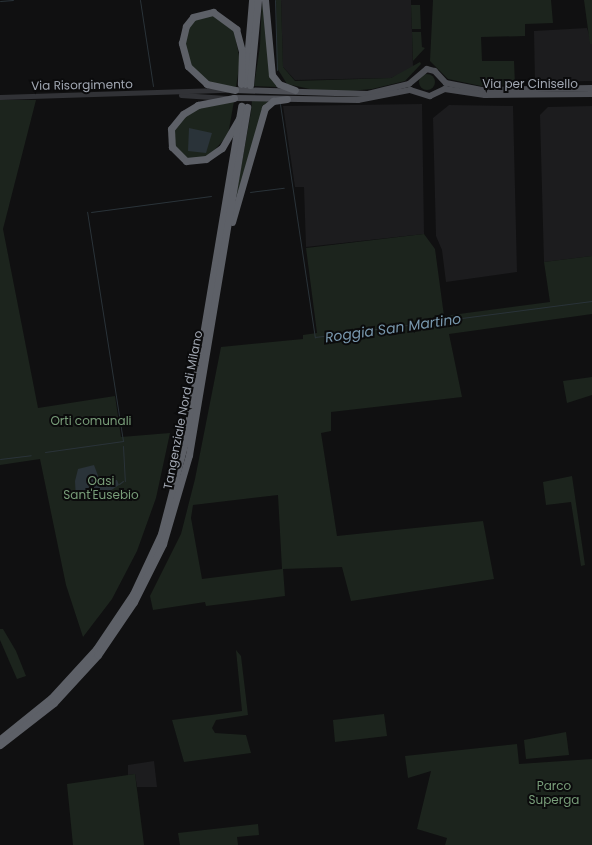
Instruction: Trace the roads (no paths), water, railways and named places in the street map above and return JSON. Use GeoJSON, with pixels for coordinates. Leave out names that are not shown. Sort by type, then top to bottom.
{"type":"FeatureCollection","features":[{"type":"Feature","properties":{"kind":"highway"},"geometry":{"type":"LineString","coordinates":[[245,84],[252,0]]}},
{"type":"Feature","properties":{"kind":"highway"},"geometry":{"type":"LineString","coordinates":[[245,84],[258,0]]}},
{"type":"Feature","properties":{"kind":"highway"},"geometry":{"type":"LineString","coordinates":[[265,0],[272,75],[279,84],[295,90]]}},
{"type":"Feature","properties":{"kind":"highway"},"geometry":{"type":"LineString","coordinates":[[236,90],[207,84],[188,66],[182,43],[186,26],[193,17],[213,12],[233,24],[242,46],[245,84]]}},
{"type":"Feature","properties":{"kind":"highway"},"geometry":{"type":"LineString","coordinates":[[234,98],[205,103],[186,111],[172,126],[172,147],[186,161],[206,160],[222,148],[239,119]]}},
{"type":"Feature","properties":{"kind":"highway"},"geometry":{"type":"LineString","coordinates":[[211,322],[230,227],[264,113],[272,101],[287,99]]}},
{"type":"Feature","properties":{"kind":"highway","name":"Tangenziale Nord di Milano"},"geometry":{"type":"LineString","coordinates":[[0,739],[51,698],[96,649],[133,594],[161,534],[184,452],[239,119],[244,107],[211,322],[183,482],[169,526],[148,578],[120,626],[86,670],[47,709],[0,746]]}},
{"type":"Feature","properties":{"kind":"main road","name":"Via per Cinisello"},"geometry":{"type":"LineString","coordinates":[[271,91],[295,90],[325,95],[368,94],[405,86],[427,69],[435,71],[441,79],[449,84],[484,90],[592,88]]}},
{"type":"Feature","properties":{"kind":"main road"},"geometry":{"type":"LineString","coordinates":[[438,90],[441,79]]}},
{"type":"Feature","properties":{"kind":"main road"},"geometry":{"type":"LineString","coordinates":[[415,80],[418,92]]}},
{"type":"Feature","properties":{"kind":"main road","name":"Via Risorgimento"},"geometry":{"type":"LineString","coordinates":[[236,90],[271,91]]}},
{"type":"Feature","properties":{"kind":"main road","name":"Via per Cinisello"},"geometry":{"type":"LineString","coordinates":[[272,98],[358,100],[410,90],[430,96],[438,90],[485,96],[592,94]]}},
{"type":"Feature","properties":{"kind":"main road","name":"Via Risorgimento"},"geometry":{"type":"LineString","coordinates":[[234,98],[272,98]]}},
{"type":"Feature","properties":{"kind":"street","name":"Via Risorgimento"},"geometry":{"type":"LineString","coordinates":[[0,97],[165,94],[236,90]]}},
{"type":"Feature","properties":{"kind":"street","name":"Via Risorgimento"},"geometry":{"type":"LineString","coordinates":[[165,94],[234,98]]}},
{"type":"Feature","properties":{"kind":"waterway"},"geometry":{"type":"LineString","coordinates":[[0,1],[13,0]]}},
{"type":"Feature","properties":{"kind":"waterway"},"geometry":{"type":"LineString","coordinates":[[140,0],[153,86]]}},
{"type":"Feature","properties":{"kind":"waterway"},"geometry":{"type":"LineString","coordinates":[[275,0],[277,70]]}},
{"type":"Feature","properties":{"kind":"waterway","name":"Roggia San Martino"},"geometry":{"type":"LineString","coordinates":[[280,104],[315,337],[592,301]]}},
{"type":"Feature","properties":{"kind":"waterway"},"geometry":{"type":"LineString","coordinates":[[250,192],[284,188]]}},
{"type":"Feature","properties":{"kind":"waterway"},"geometry":{"type":"LineString","coordinates":[[91,212],[211,196]]}},
{"type":"Feature","properties":{"kind":"waterway"},"geometry":{"type":"LineString","coordinates":[[45,452],[123,441],[87,212]]}},
{"type":"Feature","properties":{"kind":"waterway"},"geometry":{"type":"LineString","coordinates":[[123,446],[125,481]]}},
{"type":"Feature","properties":{"kind":"waterway"},"geometry":{"type":"LineString","coordinates":[[0,459],[31,455]]}},
{"type":"Feature","properties":{"kind":"waterway"},"geometry":{"type":"LineString","coordinates":[[119,484],[123,481]]}},
{"type":"Feature","properties":{"kind":"park label","name":"Orti comunali"},"geometry":{"type":"Point","coordinates":[91,421]}},
{"type":"Feature","properties":{"kind":"park label","name":"Oasi Sant'Eusebio"},"geometry":{"type":"Point","coordinates":[101,488]}},
{"type":"Feature","properties":{"kind":"park label","name":"Parco Superga"},"geometry":{"type":"Point","coordinates":[554,793]}}]}
